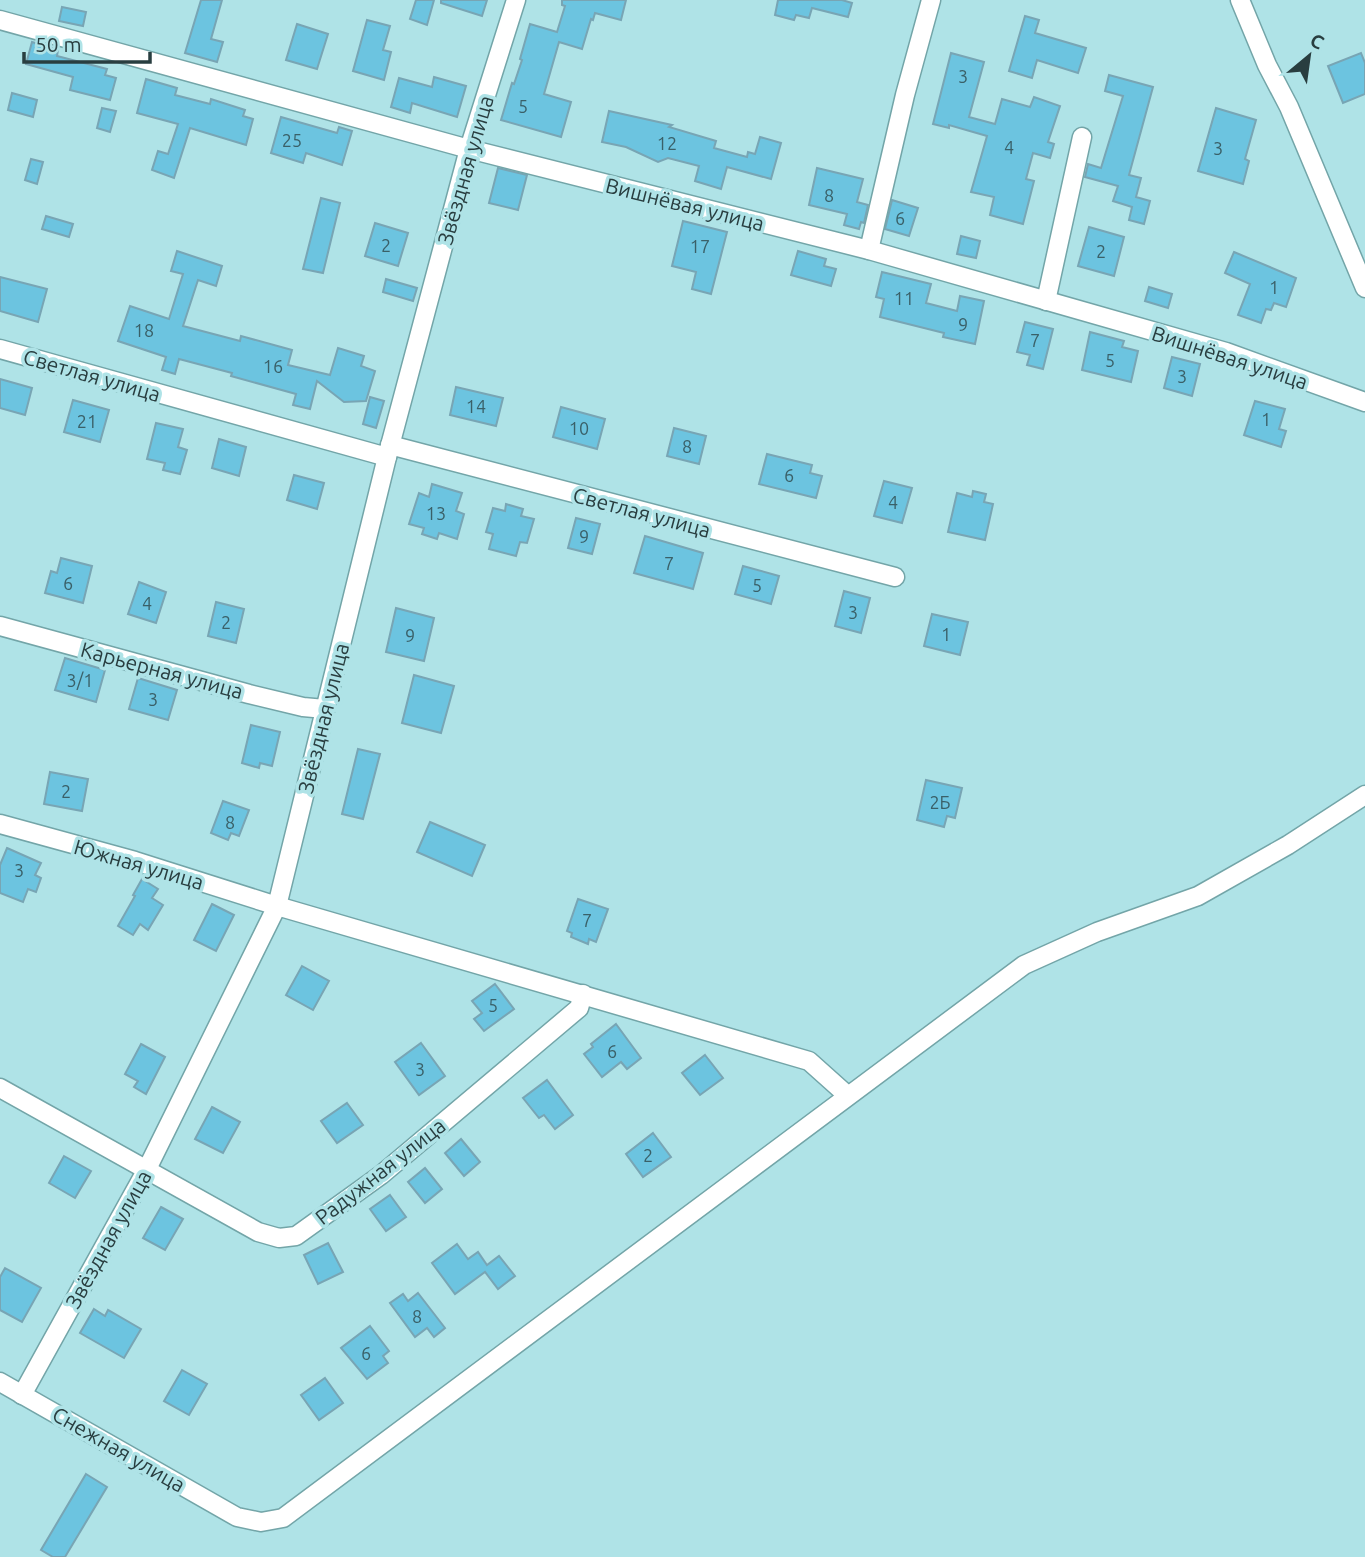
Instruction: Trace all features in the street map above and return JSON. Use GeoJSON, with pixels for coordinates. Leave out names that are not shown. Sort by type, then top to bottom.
{"type":"FeatureCollection","features":[{"type":"Feature","properties":{"kind":"street","name":"Звёздная улица"},"geometry":{"type":"LineString","coordinates":[[22,1395],[146,1171],[277,906],[389,451],[468,149],[516,0]]}},
{"type":"Feature","properties":{"kind":"street"},"geometry":{"type":"LineString","coordinates":[[869,250],[905,95],[931,0]]}},
{"type":"Feature","properties":{"kind":"street"},"geometry":{"type":"LineString","coordinates":[[1240,0],[1266,65],[1289,107],[1365,288]]}},
{"type":"Feature","properties":{"kind":"street","name":"Вишнёвая улица"},"geometry":{"type":"LineString","coordinates":[[0,19],[468,149],[869,250],[1226,352],[1365,402]]}},
{"type":"Feature","properties":{"kind":"street"},"geometry":{"type":"LineString","coordinates":[[1046,300],[1082,137]]}},
{"type":"Feature","properties":{"kind":"street","name":"Светлая улица"},"geometry":{"type":"LineString","coordinates":[[0,349],[389,451],[895,577]]}},
{"type":"Feature","properties":{"kind":"street","name":"Карьерная улица"},"geometry":{"type":"LineString","coordinates":[[0,626],[303,708],[325,709]]}},
{"type":"Feature","properties":{"kind":"street"},"geometry":{"type":"LineString","coordinates":[[847,1095],[1024,965],[1097,932],[1198,896],[1288,845],[1365,795]]}},
{"type":"Feature","properties":{"kind":"street","name":"Южная улица"},"geometry":{"type":"LineString","coordinates":[[0,824],[809,1061],[847,1095]]}},
{"type":"Feature","properties":{"kind":"street","name":"Радужная улица"},"geometry":{"type":"LineString","coordinates":[[0,1088],[258,1231],[279,1238],[296,1236],[413,1149],[579,1008],[583,994]]}},
{"type":"Feature","properties":{"kind":"street","name":"Снежная улица"},"geometry":{"type":"LineString","coordinates":[[0,1382],[237,1517],[261,1522],[283,1518],[847,1095]]}},
{"type":"Feature","properties":{"kind":"building"},"geometry":{"type":"Polygon","coordinates":[[[201,0],[222,0],[211,39],[223,42],[217,62],[185,53],[201,0]]]}},
{"type":"Feature","properties":{"kind":"building"},"geometry":{"type":"Polygon","coordinates":[[[416,0],[434,0],[427,25],[410,19],[416,0]]]}},
{"type":"Feature","properties":{"kind":"building"},"geometry":{"type":"Polygon","coordinates":[[[441,0],[487,0],[482,16],[441,3],[441,0]]]}},
{"type":"Feature","properties":{"kind":"building"},"geometry":{"type":"Polygon","coordinates":[[[562,0],[626,0],[621,20],[595,13],[582,49],[559,42],[544,94],[571,102],[561,137],[501,120],[522,60],[520,59],[530,24],[557,32],[565,6],[562,5],[562,0]]]}},
{"type":"Feature","properties":{"kind":"building"},"geometry":{"type":"Polygon","coordinates":[[[778,0],[842,0],[852,3],[848,17],[812,8],[809,18],[796,15],[794,20],[775,15],[778,0]]]}},
{"type":"Feature","properties":{"kind":"building"},"geometry":{"type":"Polygon","coordinates":[[[62,7],[86,12],[83,26],[59,21],[62,7]]]}},
{"type":"Feature","properties":{"kind":"building"},"geometry":{"type":"Polygon","coordinates":[[[1025,16],[1039,20],[1035,33],[1086,48],[1078,73],[1037,60],[1032,78],[1009,71],[1025,16]]]}},
{"type":"Feature","properties":{"kind":"building"},"geometry":{"type":"Polygon","coordinates":[[[367,20],[390,26],[383,50],[391,52],[384,80],[353,71],[367,20]]]}},
{"type":"Feature","properties":{"kind":"building"},"geometry":{"type":"Polygon","coordinates":[[[297,24],[328,34],[317,69],[286,60],[297,24]]]}},
{"type":"Feature","properties":{"kind":"building"},"geometry":{"type":"Polygon","coordinates":[[[32,42],[58,50],[57,56],[107,69],[105,75],[116,78],[110,100],[70,90],[73,77],[26,64],[32,42]]]}},
{"type":"Feature","properties":{"kind":"building"},"geometry":{"type":"Polygon","coordinates":[[[951,53],[984,62],[969,117],[995,124],[1002,99],[1030,107],[1034,97],[1060,106],[1048,142],[1054,144],[1050,158],[1033,153],[1026,179],[1034,181],[1023,224],[990,215],[994,197],[971,192],[987,136],[949,125],[949,128],[933,124],[951,53]]]}},
{"type":"Feature","properties":{"kind":"building"},"geometry":{"type":"Polygon","coordinates":[[[1361,53],[1365,63],[1365,94],[1343,103],[1328,66],[1361,53]]]}},
{"type":"Feature","properties":{"kind":"building"},"geometry":{"type":"Polygon","coordinates":[[[1109,75],[1153,87],[1129,175],[1141,178],[1136,197],[1150,201],[1144,224],[1129,220],[1132,207],[1113,201],[1118,186],[1085,177],[1088,164],[1101,168],[1123,96],[1105,91],[1109,75]]]}},
{"type":"Feature","properties":{"kind":"building"},"geometry":{"type":"Polygon","coordinates":[[[434,77],[466,86],[457,117],[412,103],[410,113],[391,107],[399,78],[432,87],[434,77]]]}},
{"type":"Feature","properties":{"kind":"building"},"geometry":{"type":"Polygon","coordinates":[[[146,79],[177,88],[175,95],[210,104],[211,99],[245,110],[243,116],[253,119],[246,145],[190,128],[174,178],[152,170],[158,151],[168,154],[178,124],[137,113],[146,79]]]}},
{"type":"Feature","properties":{"kind":"building"},"geometry":{"type":"Polygon","coordinates":[[[12,93],[37,100],[33,117],[8,110],[12,93]]]}},
{"type":"Feature","properties":{"kind":"building"},"geometry":{"type":"Polygon","coordinates":[[[102,108],[116,111],[110,132],[97,128],[102,108]]]}},
{"type":"Feature","properties":{"kind":"building"},"geometry":{"type":"Polygon","coordinates":[[[1216,108],[1256,120],[1245,159],[1249,161],[1243,184],[1198,171],[1216,108]]]}},
{"type":"Feature","properties":{"kind":"building"},"geometry":{"type":"Polygon","coordinates":[[[609,111],[672,125],[669,127],[716,141],[714,148],[747,157],[748,152],[755,154],[760,137],[781,143],[771,179],[727,167],[721,189],[695,181],[699,166],[668,158],[658,162],[626,147],[602,142],[609,111]]]}},
{"type":"Feature","properties":{"kind":"building"},"geometry":{"type":"Polygon","coordinates":[[[281,117],[337,133],[339,127],[352,131],[342,165],[306,153],[303,163],[271,153],[281,117]]]}},
{"type":"Feature","properties":{"kind":"building"},"geometry":{"type":"Polygon","coordinates":[[[31,159],[43,162],[37,184],[25,180],[31,159]]]}},
{"type":"Feature","properties":{"kind":"building"},"geometry":{"type":"Polygon","coordinates":[[[498,168],[527,175],[518,210],[489,203],[498,168]]]}},
{"type":"Feature","properties":{"kind":"building"},"geometry":{"type":"Polygon","coordinates":[[[817,168],[863,179],[857,202],[868,205],[864,223],[861,222],[859,229],[844,225],[847,214],[809,205],[817,168]]]}},
{"type":"Feature","properties":{"kind":"building"},"geometry":{"type":"Polygon","coordinates":[[[321,198],[340,203],[323,273],[303,269],[321,198]]]}},
{"type":"Feature","properties":{"kind":"building"},"geometry":{"type":"Polygon","coordinates":[[[892,200],[918,208],[909,236],[885,229],[892,200]]]}},
{"type":"Feature","properties":{"kind":"building"},"geometry":{"type":"Polygon","coordinates":[[[46,216],[73,224],[69,237],[42,229],[46,216]]]}},
{"type":"Feature","properties":{"kind":"building"},"geometry":{"type":"Polygon","coordinates":[[[683,221],[727,232],[711,294],[692,289],[696,272],[672,266],[683,221]]]}},
{"type":"Feature","properties":{"kind":"building"},"geometry":{"type":"Polygon","coordinates":[[[375,223],[408,233],[398,266],[365,256],[375,223]]]}},
{"type":"Feature","properties":{"kind":"building"},"geometry":{"type":"Polygon","coordinates":[[[1089,227],[1124,237],[1114,276],[1078,266],[1089,227]]]}},
{"type":"Feature","properties":{"kind":"building"},"geometry":{"type":"Polygon","coordinates":[[[961,236],[980,241],[976,258],[957,254],[961,236]]]}},
{"type":"Feature","properties":{"kind":"building"},"geometry":{"type":"Polygon","coordinates":[[[177,251],[222,266],[216,286],[198,280],[183,326],[240,341],[241,336],[292,350],[288,365],[330,375],[338,348],[364,356],[361,366],[375,371],[366,401],[344,402],[317,381],[310,409],[293,405],[296,394],[231,376],[232,373],[179,359],[175,374],[162,370],[166,357],[118,341],[130,306],[169,319],[183,274],[171,271],[177,251]]]}},
{"type":"Feature","properties":{"kind":"building"},"geometry":{"type":"Polygon","coordinates":[[[798,251],[826,259],[824,266],[836,269],[831,286],[791,275],[798,251]]]}},
{"type":"Feature","properties":{"kind":"building"},"geometry":{"type":"Polygon","coordinates":[[[1234,252],[1296,278],[1286,307],[1274,303],[1271,310],[1266,309],[1261,323],[1238,315],[1250,284],[1225,273],[1234,252]]]}},
{"type":"Feature","properties":{"kind":"building"},"geometry":{"type":"Polygon","coordinates":[[[882,272],[931,284],[926,303],[957,311],[960,296],[984,301],[975,344],[943,337],[944,333],[880,317],[884,299],[876,297],[882,272]]]}},
{"type":"Feature","properties":{"kind":"building"},"geometry":{"type":"Polygon","coordinates":[[[0,277],[47,289],[38,322],[0,311],[0,277]]]}},
{"type":"Feature","properties":{"kind":"building"},"geometry":{"type":"Polygon","coordinates":[[[386,279],[417,288],[413,301],[383,292],[386,279]]]}},
{"type":"Feature","properties":{"kind":"building"},"geometry":{"type":"Polygon","coordinates":[[[1149,287],[1172,294],[1168,308],[1145,301],[1149,287]]]}},
{"type":"Feature","properties":{"kind":"building"},"geometry":{"type":"Polygon","coordinates":[[[1025,322],[1053,329],[1043,369],[1027,365],[1030,355],[1017,352],[1025,322]]]}},
{"type":"Feature","properties":{"kind":"building"},"geometry":{"type":"Polygon","coordinates":[[[1090,332],[1124,341],[1122,347],[1138,351],[1131,382],[1082,370],[1090,332]]]}},
{"type":"Feature","properties":{"kind":"building"},"geometry":{"type":"Polygon","coordinates":[[[1172,357],[1200,364],[1192,396],[1164,388],[1172,357]]]}},
{"type":"Feature","properties":{"kind":"building"},"geometry":{"type":"Polygon","coordinates":[[[0,379],[32,388],[25,415],[0,408],[0,379]]]}},
{"type":"Feature","properties":{"kind":"building"},"geometry":{"type":"Polygon","coordinates":[[[456,387],[503,398],[496,426],[450,415],[456,387]]]}},
{"type":"Feature","properties":{"kind":"building"},"geometry":{"type":"Polygon","coordinates":[[[370,397],[384,401],[376,428],[363,424],[370,397]]]}},
{"type":"Feature","properties":{"kind":"building"},"geometry":{"type":"Polygon","coordinates":[[[73,400],[109,410],[100,442],[64,432],[73,400]]]}},
{"type":"Feature","properties":{"kind":"building"},"geometry":{"type":"Polygon","coordinates":[[[1255,401],[1285,409],[1279,429],[1286,431],[1281,447],[1244,435],[1255,401]]]}},
{"type":"Feature","properties":{"kind":"building"},"geometry":{"type":"Polygon","coordinates":[[[561,407],[605,419],[597,449],[553,437],[561,407]]]}},
{"type":"Feature","properties":{"kind":"building"},"geometry":{"type":"Polygon","coordinates":[[[156,423],[183,429],[178,447],[187,450],[180,474],[163,470],[165,463],[147,459],[156,423]]]}},
{"type":"Feature","properties":{"kind":"building"},"geometry":{"type":"Polygon","coordinates":[[[674,428],[706,436],[699,464],[667,456],[674,428]]]}},
{"type":"Feature","properties":{"kind":"building"},"geometry":{"type":"Polygon","coordinates":[[[219,439],[246,447],[239,476],[212,468],[219,439]]]}},
{"type":"Feature","properties":{"kind":"building"},"geometry":{"type":"Polygon","coordinates":[[[767,454],[812,465],[810,473],[822,476],[816,498],[759,484],[767,454]]]}},
{"type":"Feature","properties":{"kind":"building"},"geometry":{"type":"Polygon","coordinates":[[[294,475],[324,483],[317,509],[287,500],[294,475]]]}},
{"type":"Feature","properties":{"kind":"building"},"geometry":{"type":"Polygon","coordinates":[[[884,481],[912,488],[902,523],[874,516],[884,481]]]}},
{"type":"Feature","properties":{"kind":"building"},"geometry":{"type":"Polygon","coordinates":[[[432,484],[462,493],[456,511],[464,514],[457,539],[439,533],[437,539],[422,534],[424,528],[409,524],[419,493],[429,497],[432,484]]]}},
{"type":"Feature","properties":{"kind":"building"},"geometry":{"type":"Polygon","coordinates":[[[973,491],[986,494],[984,502],[993,504],[985,540],[948,532],[957,493],[972,497],[973,491]]]}},
{"type":"Feature","properties":{"kind":"building"},"geometry":{"type":"Polygon","coordinates":[[[506,504],[523,509],[521,516],[534,519],[527,543],[520,542],[516,556],[489,549],[493,534],[486,532],[493,508],[505,511],[506,504]]]}},
{"type":"Feature","properties":{"kind":"building"},"geometry":{"type":"Polygon","coordinates":[[[576,518],[600,524],[592,554],[568,548],[576,518]]]}},
{"type":"Feature","properties":{"kind":"building"},"geometry":{"type":"Polygon","coordinates":[[[645,536],[703,553],[693,589],[634,573],[645,536]]]}},
{"type":"Feature","properties":{"kind":"building"},"geometry":{"type":"Polygon","coordinates":[[[61,558],[92,566],[83,603],[45,593],[51,571],[57,573],[61,558]]]}},
{"type":"Feature","properties":{"kind":"building"},"geometry":{"type":"Polygon","coordinates":[[[743,566],[779,576],[771,604],[735,594],[743,566]]]}},
{"type":"Feature","properties":{"kind":"building"},"geometry":{"type":"Polygon","coordinates":[[[139,582],[166,592],[156,623],[128,614],[139,582]]]}},
{"type":"Feature","properties":{"kind":"building"},"geometry":{"type":"Polygon","coordinates":[[[844,591],[870,598],[861,633],[835,626],[844,591]]]}},
{"type":"Feature","properties":{"kind":"building"},"geometry":{"type":"Polygon","coordinates":[[[216,602],[244,609],[236,643],[208,636],[216,602]]]}},
{"type":"Feature","properties":{"kind":"building"},"geometry":{"type":"Polygon","coordinates":[[[396,608],[434,618],[424,661],[386,652],[396,608]]]}},
{"type":"Feature","properties":{"kind":"building"},"geometry":{"type":"Polygon","coordinates":[[[932,614],[968,622],[960,655],[924,646],[932,614]]]}},
{"type":"Feature","properties":{"kind":"building"},"geometry":{"type":"Polygon","coordinates":[[[65,658],[105,670],[96,702],[55,690],[65,658]]]}},
{"type":"Feature","properties":{"kind":"building"},"geometry":{"type":"Polygon","coordinates":[[[414,675],[454,686],[441,733],[402,723],[414,675]]]}},
{"type":"Feature","properties":{"kind":"building"},"geometry":{"type":"Polygon","coordinates":[[[138,678],[177,690],[168,720],[129,709],[138,678]]]}},
{"type":"Feature","properties":{"kind":"building"},"geometry":{"type":"Polygon","coordinates":[[[251,725],[280,732],[272,766],[260,763],[259,768],[242,763],[251,725]]]}},
{"type":"Feature","properties":{"kind":"building"},"geometry":{"type":"Polygon","coordinates":[[[358,749],[380,754],[363,819],[342,814],[358,749]]]}},
{"type":"Feature","properties":{"kind":"building"},"geometry":{"type":"Polygon","coordinates":[[[50,772],[88,779],[82,811],[44,804],[50,772]]]}},
{"type":"Feature","properties":{"kind":"building"},"geometry":{"type":"Polygon","coordinates":[[[926,780],[962,788],[955,818],[947,816],[944,827],[917,820],[926,780]]]}},
{"type":"Feature","properties":{"kind":"building"},"geometry":{"type":"Polygon","coordinates":[[[223,801],[249,810],[239,836],[231,833],[228,840],[211,833],[223,801]]]}},
{"type":"Feature","properties":{"kind":"building"},"geometry":{"type":"Polygon","coordinates":[[[430,822],[485,845],[472,876],[417,852],[430,822]]]}},
{"type":"Feature","properties":{"kind":"building"},"geometry":{"type":"Polygon","coordinates":[[[7,848],[41,863],[35,875],[41,878],[36,892],[28,889],[23,902],[0,893],[0,865],[7,848]]]}},
{"type":"Feature","properties":{"kind":"building"},"geometry":{"type":"Polygon","coordinates":[[[142,879],[158,889],[152,898],[163,905],[148,930],[140,924],[133,935],[118,926],[142,879]]]}},
{"type":"Feature","properties":{"kind":"building"},"geometry":{"type":"Polygon","coordinates":[[[578,899],[608,909],[596,942],[589,939],[588,944],[571,937],[572,933],[567,931],[578,899]]]}},
{"type":"Feature","properties":{"kind":"building"},"geometry":{"type":"Polygon","coordinates":[[[212,904],[234,915],[216,951],[194,940],[212,904]]]}},
{"type":"Feature","properties":{"kind":"building"},"geometry":{"type":"Polygon","coordinates":[[[302,966],[329,981],[313,1010],[286,995],[302,966]]]}},
{"type":"Feature","properties":{"kind":"building"},"geometry":{"type":"Polygon","coordinates":[[[495,984],[514,1009],[484,1031],[474,1019],[482,1013],[472,1001],[495,984]]]}},
{"type":"Feature","properties":{"kind":"building"},"geometry":{"type":"Polygon","coordinates":[[[616,1024],[641,1058],[627,1069],[621,1062],[602,1077],[584,1054],[593,1047],[591,1044],[616,1024]]]}},
{"type":"Feature","properties":{"kind":"building"},"geometry":{"type":"Polygon","coordinates":[[[421,1043],[445,1076],[419,1095],[395,1062],[421,1043]]]}},
{"type":"Feature","properties":{"kind":"building"},"geometry":{"type":"Polygon","coordinates":[[[141,1044],[165,1057],[146,1094],[134,1087],[138,1081],[125,1074],[141,1044]]]}},
{"type":"Feature","properties":{"kind":"building"},"geometry":{"type":"Polygon","coordinates":[[[705,1055],[723,1078],[700,1095],[682,1073],[705,1055]]]}},
{"type":"Feature","properties":{"kind":"building"},"geometry":{"type":"Polygon","coordinates":[[[547,1080],[573,1115],[555,1129],[544,1115],[539,1118],[523,1098],[547,1080]]]}},
{"type":"Feature","properties":{"kind":"building"},"geometry":{"type":"Polygon","coordinates":[[[347,1103],[363,1125],[337,1143],[321,1121],[347,1103]]]}},
{"type":"Feature","properties":{"kind":"building"},"geometry":{"type":"Polygon","coordinates":[[[212,1107],[240,1122],[223,1153],[195,1139],[212,1107]]]}},
{"type":"Feature","properties":{"kind":"building"},"geometry":{"type":"Polygon","coordinates":[[[653,1133],[671,1157],[643,1177],[626,1154],[653,1133]]]}},
{"type":"Feature","properties":{"kind":"building"},"geometry":{"type":"Polygon","coordinates":[[[461,1139],[480,1162],[464,1176],[445,1153],[461,1139]]]}},
{"type":"Feature","properties":{"kind":"building"},"geometry":{"type":"Polygon","coordinates":[[[64,1156],[91,1171],[75,1198],[49,1183],[64,1156]]]}},
{"type":"Feature","properties":{"kind":"building"},"geometry":{"type":"Polygon","coordinates":[[[425,1168],[442,1189],[425,1203],[408,1182],[425,1168]]]}},
{"type":"Feature","properties":{"kind":"building"},"geometry":{"type":"Polygon","coordinates":[[[390,1195],[406,1217],[386,1231],[370,1209],[390,1195]]]}},
{"type":"Feature","properties":{"kind":"building"},"geometry":{"type":"Polygon","coordinates":[[[161,1207],[183,1219],[165,1250],[143,1238],[161,1207]]]}},
{"type":"Feature","properties":{"kind":"building"},"geometry":{"type":"Polygon","coordinates":[[[328,1243],[343,1272],[318,1284],[304,1255],[328,1243]]]}},
{"type":"Feature","properties":{"kind":"building"},"geometry":{"type":"Polygon","coordinates":[[[457,1244],[468,1259],[478,1252],[487,1265],[499,1256],[515,1276],[498,1289],[485,1272],[455,1294],[432,1263],[457,1244]]]}},
{"type":"Feature","properties":{"kind":"building"},"geometry":{"type":"Polygon","coordinates":[[[5,1268],[41,1288],[22,1322],[0,1310],[0,1277],[5,1268]]]}},
{"type":"Feature","properties":{"kind":"building"},"geometry":{"type":"Polygon","coordinates":[[[418,1293],[445,1328],[434,1337],[427,1328],[415,1337],[390,1303],[403,1294],[408,1301],[418,1293]]]}},
{"type":"Feature","properties":{"kind":"building"},"geometry":{"type":"Polygon","coordinates":[[[94,1309],[105,1316],[108,1310],[141,1329],[124,1358],[80,1333],[94,1309]]]}},
{"type":"Feature","properties":{"kind":"building"},"geometry":{"type":"Polygon","coordinates":[[[370,1326],[389,1351],[383,1356],[388,1363],[367,1379],[341,1348],[370,1326]]]}},
{"type":"Feature","properties":{"kind":"building"},"geometry":{"type":"Polygon","coordinates":[[[182,1370],[207,1384],[189,1415],[164,1401],[182,1370]]]}},
{"type":"Feature","properties":{"kind":"building"},"geometry":{"type":"Polygon","coordinates":[[[325,1378],[343,1403],[319,1420],[301,1395],[325,1378]]]}},
{"type":"Feature","properties":{"kind":"building"},"geometry":{"type":"Polygon","coordinates":[[[86,1474],[107,1487],[65,1557],[53,1557],[41,1550],[86,1474]]]}}]}
